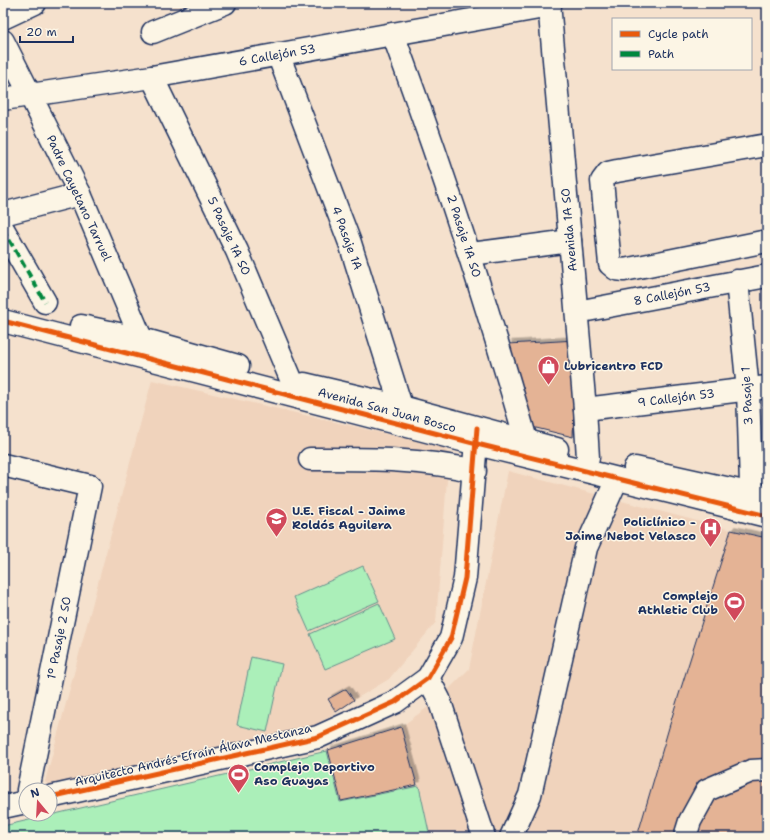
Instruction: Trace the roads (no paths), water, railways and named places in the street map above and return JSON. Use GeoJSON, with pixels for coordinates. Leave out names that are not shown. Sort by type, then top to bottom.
{"type":"FeatureCollection","features":[{"type":"Feature","properties":{"kind":"street"},"geometry":{"type":"LineString","coordinates":[[3,18],[35,3]]}},
{"type":"Feature","properties":{"kind":"street"},"geometry":{"type":"LineString","coordinates":[[153,32],[225,3]]}},
{"type":"Feature","properties":{"kind":"street","name":"6 Callejón 53"},"geometry":{"type":"LineString","coordinates":[[3,99],[152,77],[550,5]]}},
{"type":"Feature","properties":{"kind":"street","name":"Avenida 1A SO"},"geometry":{"type":"LineString","coordinates":[[550,5],[577,312],[588,458]]}},
{"type":"Feature","properties":{"kind":"street","name":"2 Pasaje 1A SO"},"geometry":{"type":"LineString","coordinates":[[393,34],[471,254],[526,440]]}},
{"type":"Feature","properties":{"kind":"street","name":"Padre Cayetano Tarruel"},"geometry":{"type":"LineString","coordinates":[[3,41],[80,194],[145,349]]}},
{"type":"Feature","properties":{"kind":"street","name":"4 Pasaje 1A"},"geometry":{"type":"LineString","coordinates":[[278,54],[350,243],[404,416]]}},
{"type":"Feature","properties":{"kind":"street","name":"5 Pasaje 1A SO"},"geometry":{"type":"LineString","coordinates":[[152,77],[237,250],[295,390]]}},
{"type":"Feature","properties":{"kind":"street"},"geometry":{"type":"LineString","coordinates":[[767,145],[617,171],[608,173],[602,181],[610,264],[616,269],[624,270],[767,241]]}},
{"type":"Feature","properties":{"kind":"street"},"geometry":{"type":"LineString","coordinates":[[3,214],[80,194]]}},
{"type":"Feature","properties":{"kind":"street"},"geometry":{"type":"LineString","coordinates":[[3,229],[45,302]]}},
{"type":"Feature","properties":{"kind":"street"},"geometry":{"type":"LineString","coordinates":[[471,254],[570,241]]}},
{"type":"Feature","properties":{"kind":"street","name":"8 Callejón 53"},"geometry":{"type":"LineString","coordinates":[[577,312],[767,276]]}},
{"type":"Feature","properties":{"kind":"street","name":"3 Pasaje 1"},"geometry":{"type":"LineString","coordinates":[[737,282],[757,388],[758,497]]}},
{"type":"Feature","properties":{"kind":"street","name":"Avenida San Juan Bosco"},"geometry":{"type":"LineString","coordinates":[[3,307],[54,320],[145,349],[295,390],[404,416],[477,436],[617,479],[704,492],[758,497]]}},
{"type":"Feature","properties":{"kind":"street","name":"Avenida San Juan Bosco"},"geometry":{"type":"LineString","coordinates":[[3,321],[145,349]]}},
{"type":"Feature","properties":{"kind":"street","name":"9 Callejón 53"},"geometry":{"type":"LineString","coordinates":[[585,409],[757,388]]}},
{"type":"Feature","properties":{"kind":"street","name":"Avenida San Juan Bosco"},"geometry":{"type":"LineString","coordinates":[[477,436],[526,440],[704,492]]}},
{"type":"Feature","properties":{"kind":"street","name":"Arquitecto Andrés Efraín Álava Mestanza"},"geometry":{"type":"LineString","coordinates":[[58,795],[318,737],[395,702],[428,678],[451,638],[465,578],[477,436]]}},
{"type":"Feature","properties":{"kind":"street"},"geometry":{"type":"LineString","coordinates":[[310,458],[374,460],[452,466],[475,471]]}},
{"type":"Feature","properties":{"kind":"street","name":"1º Pasaje 2 SO"},"geometry":{"type":"LineString","coordinates":[[3,465],[90,486],[30,782]]}},
{"type":"Feature","properties":{"kind":"street"},"geometry":{"type":"LineString","coordinates":[[511,837],[530,796],[586,548],[617,479]]}},
{"type":"Feature","properties":{"kind":"street"},"geometry":{"type":"LineString","coordinates":[[428,678],[439,699],[484,837]]}},
{"type":"Feature","properties":{"kind":"street"},"geometry":{"type":"LineString","coordinates":[[685,837],[690,821],[707,790],[751,771],[767,770]]}},
{"type":"Feature","properties":{"kind":"street"},"geometry":{"type":"LineString","coordinates":[[3,807],[18,804]]}},
{"type":"Feature","properties":{"kind":"place","name":"Lubricentro FCD"},"geometry":{"type":"Point","coordinates":[548,386]}},
{"type":"Feature","properties":{"kind":"place","name":"U.E. Fiscal - Jaime Roldós Aguilera"},"geometry":{"type":"Point","coordinates":[276,538]}},
{"type":"Feature","properties":{"kind":"place","name":"Policlínico - Jaime Nebot Velasco"},"geometry":{"type":"Point","coordinates":[711,548]}},
{"type":"Feature","properties":{"kind":"place","name":"Complejo Athletic Club"},"geometry":{"type":"Point","coordinates":[734,622]}},
{"type":"Feature","properties":{"kind":"place","name":"Complejo Deportivo Aso Guayas"},"geometry":{"type":"Point","coordinates":[238,794]}}]}
